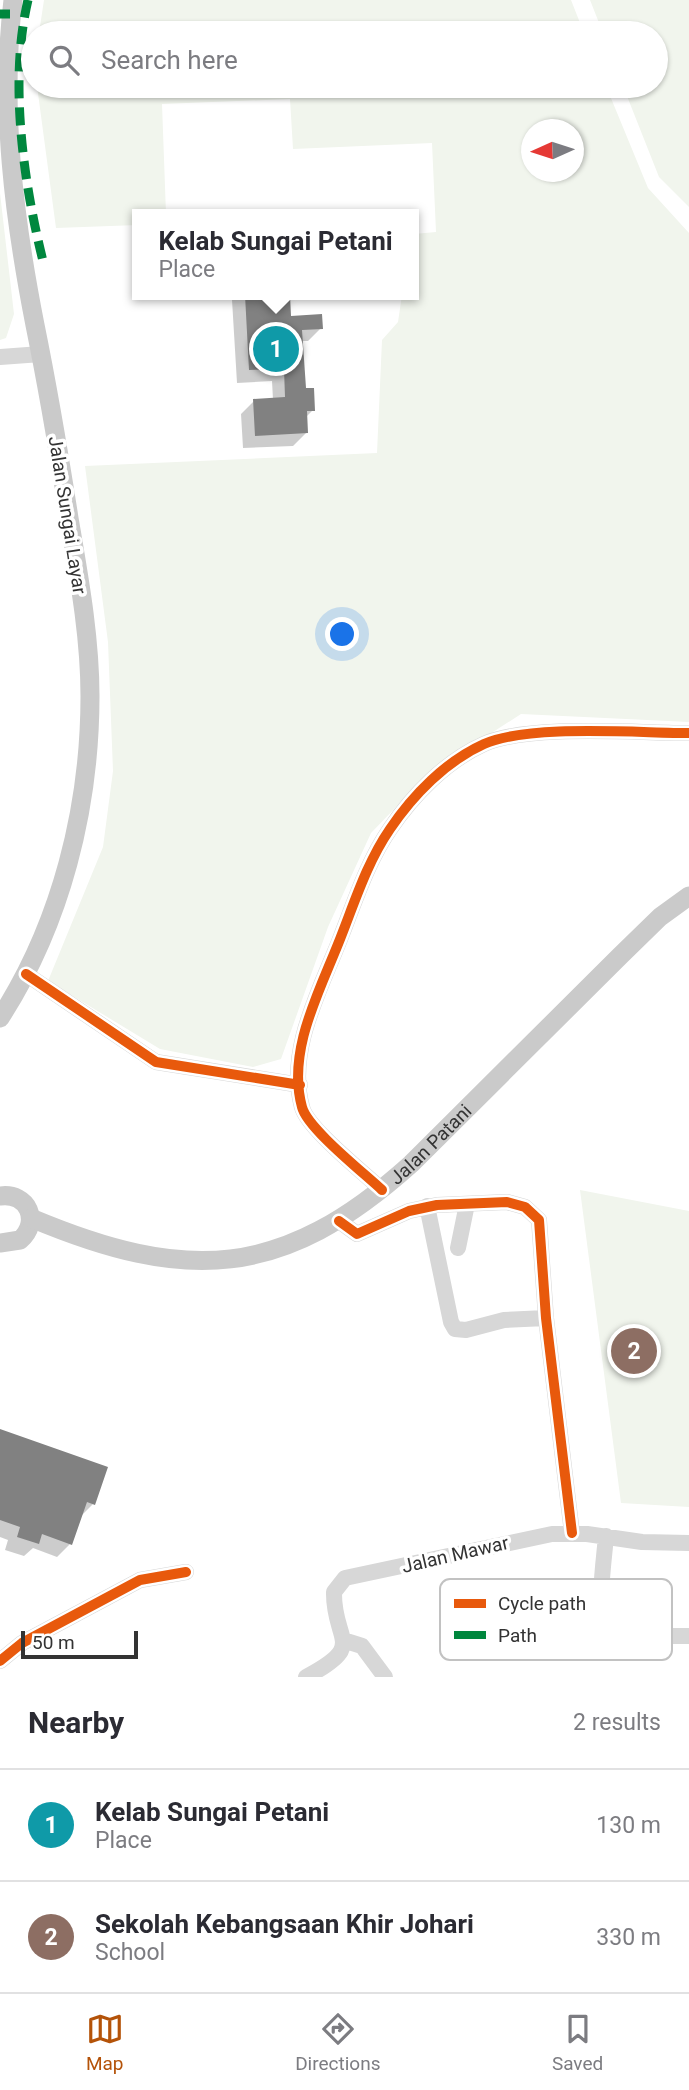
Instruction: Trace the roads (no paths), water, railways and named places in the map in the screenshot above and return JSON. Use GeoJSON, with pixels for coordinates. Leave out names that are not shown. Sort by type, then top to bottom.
{"type":"FeatureCollection","features":[{"type":"Feature","properties":{"kind":"main road","name":"Jalan Sungai Layar"},"geometry":{"type":"LineString","coordinates":[[0,1018],[26,974],[51,916],[75,834],[87,756],[90,697],[83,610],[41,354],[16,226],[6,145],[5,63],[13,0]]}},
{"type":"Feature","properties":{"kind":"main road","name":"Jalan Patani"},"geometry":{"type":"LineString","coordinates":[[31,1218],[117,1250],[197,1262],[275,1249],[339,1221],[382,1190],[635,941],[689,896]]}},
{"type":"Feature","properties":{"kind":"main road"},"geometry":{"type":"LineString","coordinates":[[0,1243],[20,1240],[27,1233],[31,1218],[24,1202],[14,1196],[1,1194]]}},
{"type":"Feature","properties":{"kind":"street"},"geometry":{"type":"LineString","coordinates":[[0,357],[41,354]]}},
{"type":"Feature","properties":{"kind":"street"},"geometry":{"type":"LineString","coordinates":[[382,1190],[308,1120],[300,1101],[300,1085],[303,1042],[312,1008],[363,879],[389,830],[434,778],[482,745],[512,736],[689,733]]}},
{"type":"Feature","properties":{"kind":"street"},"geometry":{"type":"LineString","coordinates":[[26,974],[156,1062],[300,1085]]}},
{"type":"Feature","properties":{"kind":"street"},"geometry":{"type":"LineString","coordinates":[[339,1221],[357,1234],[409,1210],[427,1206],[516,1204],[533,1212],[539,1220],[546,1318],[572,1533]]}},
{"type":"Feature","properties":{"kind":"street"},"geometry":{"type":"LineString","coordinates":[[458,1248],[467,1205]]}},
{"type":"Feature","properties":{"kind":"street"},"geometry":{"type":"LineString","coordinates":[[427,1206],[450,1322],[455,1329],[466,1330],[504,1320],[546,1318]]}},
{"type":"Feature","properties":{"kind":"street","name":"Jalan Mawar"},"geometry":{"type":"LineString","coordinates":[[344,1640],[334,1592],[345,1578],[533,1536],[572,1533],[642,1542],[689,1543]]}},
{"type":"Feature","properties":{"kind":"street"},"geometry":{"type":"LineString","coordinates":[[604,1579],[606,1536]]}},
{"type":"Feature","properties":{"kind":"street"},"geometry":{"type":"LineString","coordinates":[[0,1661],[23,1643],[140,1580],[186,1572]]}},
{"type":"Feature","properties":{"kind":"street"},"geometry":{"type":"LineString","coordinates":[[306,1677],[331,1664],[342,1651],[344,1640],[362,1646],[385,1677]]}},
{"type":"Feature","properties":{"kind":"place","name":"Kelab Sungai Petani"},"geometry":{"type":"Point","coordinates":[276,349]}},
{"type":"Feature","properties":{"kind":"place","name":"Sekolah Kebangsaan Khir Johari"},"geometry":{"type":"Point","coordinates":[634,1351]}}]}
